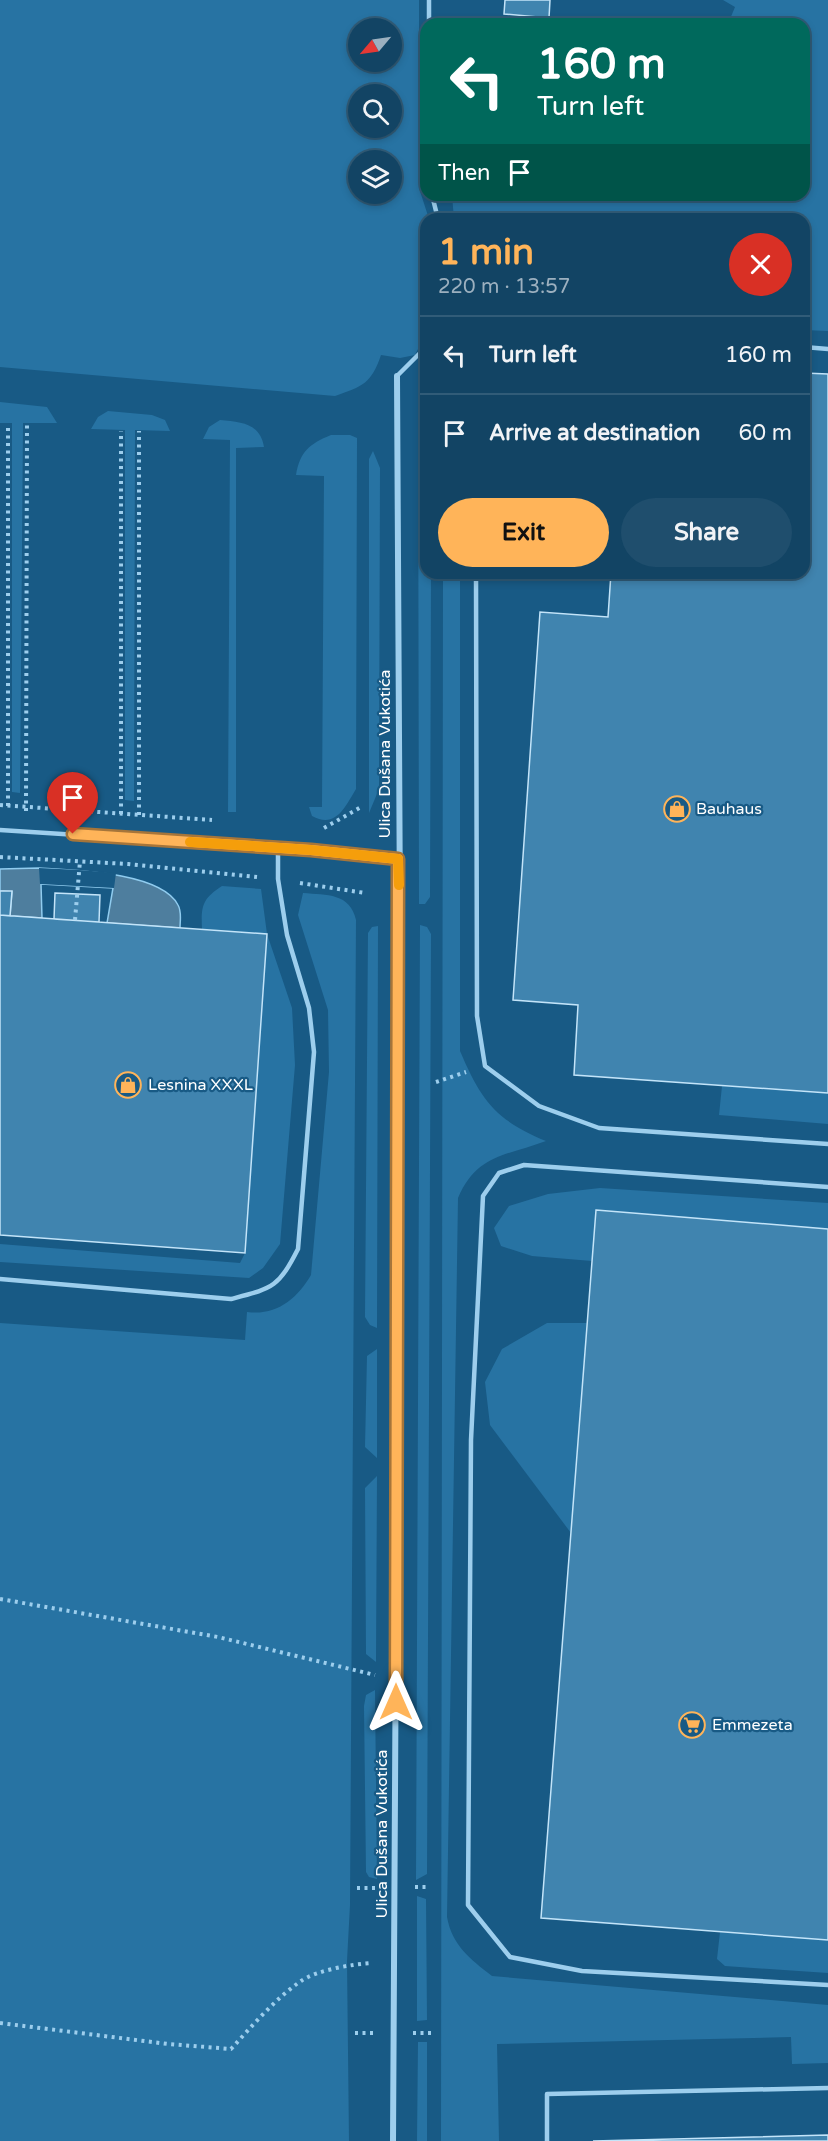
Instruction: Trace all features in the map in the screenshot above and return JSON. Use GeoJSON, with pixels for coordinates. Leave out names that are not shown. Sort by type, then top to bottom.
{"type":"FeatureCollection","features":[{"type":"Feature","properties":{"kind":"street","name":"Ulica Dušana Vukotića"},"geometry":{"type":"LineString","coordinates":[[393,2141],[398,859],[397,376]]}},
{"type":"Feature","properties":{"kind":"lane"},"geometry":{"type":"LineString","coordinates":[[429,0],[429,18]]}},
{"type":"Feature","properties":{"kind":"lane"},"geometry":{"type":"LineString","coordinates":[[810,348],[828,349]]}},
{"type":"Feature","properties":{"kind":"lane"},"geometry":{"type":"LineString","coordinates":[[397,376],[420,353]]}},
{"type":"Feature","properties":{"kind":"lane"},"geometry":{"type":"LineString","coordinates":[[476,579],[477,1016],[485,1066],[539,1106],[599,1128],[828,1144]]}},
{"type":"Feature","properties":{"kind":"lane"},"geometry":{"type":"LineString","coordinates":[[0,830],[278,848],[398,859]]}},
{"type":"Feature","properties":{"kind":"lane"},"geometry":{"type":"LineString","coordinates":[[0,1279],[231,1299],[264,1290],[284,1276],[298,1249],[314,1052],[309,1008],[287,935],[278,879],[278,848]]}},
{"type":"Feature","properties":{"kind":"lane"},"geometry":{"type":"LineString","coordinates":[[828,1187],[524,1165],[499,1173],[483,1196],[471,1440],[468,1905],[510,1957],[582,1971],[828,1985]]}},
{"type":"Feature","properties":{"kind":"lane"},"geometry":{"type":"LineString","coordinates":[[547,2141],[547,2094],[828,2088]]}},
{"type":"Feature","properties":{"kind":"path"},"geometry":{"type":"LineString","coordinates":[[8,424],[8,806]]}},
{"type":"Feature","properties":{"kind":"path"},"geometry":{"type":"LineString","coordinates":[[20,857],[26,807],[27,424]]}},
{"type":"Feature","properties":{"kind":"path"},"geometry":{"type":"LineString","coordinates":[[121,431],[121,814]]}},
{"type":"Feature","properties":{"kind":"path"},"geometry":{"type":"LineString","coordinates":[[139,431],[139,815]]}},
{"type":"Feature","properties":{"kind":"path"},"geometry":{"type":"LineString","coordinates":[[0,805],[215,820]]}},
{"type":"Feature","properties":{"kind":"path"},"geometry":{"type":"LineString","coordinates":[[315,827],[326,828],[363,806]]}},
{"type":"Feature","properties":{"kind":"path"},"geometry":{"type":"LineString","coordinates":[[0,857],[80,861],[278,879],[364,893]]}},
{"type":"Feature","properties":{"kind":"path"},"geometry":{"type":"LineString","coordinates":[[75,920],[80,861]]}},
{"type":"Feature","properties":{"kind":"path"},"geometry":{"type":"LineString","coordinates":[[436,1082],[485,1066]]}},
{"type":"Feature","properties":{"kind":"path"},"geometry":{"type":"LineString","coordinates":[[0,1599],[218,1637],[396,1680]]}},
{"type":"Feature","properties":{"kind":"path"},"geometry":{"type":"LineString","coordinates":[[0,2023],[168,2044],[231,2049],[260,2018],[302,1980],[353,1964],[394,1962]]}},
{"type":"Feature","properties":{"kind":"shaded area"},"geometry":{"type":"Polygon","coordinates":[[[0,0],[419,0],[419,188],[420,201],[423,201],[427,213],[420,213],[420,345],[415,355],[400,358],[381,355],[374,372],[365,383],[335,396],[0,367],[0,0]]]}},
{"type":"Feature","properties":{"kind":"shaded area"},"geometry":{"type":"Polygon","coordinates":[[[723,0],[828,0],[828,331],[810,330],[810,213],[454,213],[452,201],[810,201],[810,18],[730,18],[735,7],[723,0]]]}},
{"type":"Feature","properties":{"kind":"shaded area"},"geometry":{"type":"Polygon","coordinates":[[[418,371],[420,371],[420,579],[431,579],[430,897],[425,904],[419,904],[418,371]]]}},
{"type":"Feature","properties":{"kind":"shaded area"},"geometry":{"type":"Polygon","coordinates":[[[0,402],[47,407],[57,423],[23,423],[20,793],[12,792],[12,423],[0,423],[0,402]]]}},
{"type":"Feature","properties":{"kind":"shaded area"},"geometry":{"type":"Polygon","coordinates":[[[108,411],[152,415],[165,420],[170,431],[135,430],[134,801],[125,800],[125,430],[91,429],[98,417],[108,411]]]}},
{"type":"Feature","properties":{"kind":"shaded area"},"geometry":{"type":"Polygon","coordinates":[[[220,420],[242,423],[254,428],[262,439],[264,447],[236,448],[236,812],[228,812],[230,440],[203,439],[209,427],[220,420]]]}},
{"type":"Feature","properties":{"kind":"shaded area"},"geometry":{"type":"Polygon","coordinates":[[[331,435],[350,435],[357,438],[356,789],[344,809],[334,818],[327,820],[312,816],[309,807],[322,807],[324,476],[296,475],[300,460],[307,450],[331,435]]]}},
{"type":"Feature","properties":{"kind":"shaded area"},"geometry":{"type":"Polygon","coordinates":[[[373,451],[380,468],[379,789],[369,813],[369,459],[373,451]]]}},
{"type":"Feature","properties":{"kind":"shaded area"},"geometry":{"type":"Polygon","coordinates":[[[443,579],[460,579],[460,1051],[475,1083],[492,1106],[514,1125],[546,1141],[506,1154],[484,1165],[474,1173],[458,1198],[447,1917],[449,1927],[463,1951],[492,1976],[828,2005],[828,2063],[792,2064],[791,2037],[497,2044],[499,2141],[441,2141],[443,579]]]}},
{"type":"Feature","properties":{"kind":"shaded area"},"geometry":{"type":"Polygon","coordinates":[[[39,868],[115,875],[136,879],[154,886],[169,894],[178,905],[180,928],[107,923],[113,888],[41,884],[42,918],[10,916],[12,892],[0,891],[0,869],[39,868]]]}},
{"type":"Feature","properties":{"kind":"shaded area"},"geometry":{"type":"Polygon","coordinates":[[[222,886],[261,889],[267,934],[202,929],[204,904],[210,895],[222,886]]]}},
{"type":"Feature","properties":{"kind":"shaded area"},"geometry":{"type":"Polygon","coordinates":[[[303,893],[329,895],[343,900],[353,911],[356,920],[350,1905],[347,1961],[349,2141],[0,2141],[0,1323],[245,1340],[247,1312],[258,1313],[285,1304],[305,1284],[311,1275],[329,1072],[328,1010],[298,915],[303,893]]]}},
{"type":"Feature","properties":{"kind":"shaded area"},"geometry":{"type":"Polygon","coordinates":[[[420,925],[427,927],[431,934],[427,1874],[416,1880],[420,925]]]}},
{"type":"Feature","properties":{"kind":"shaded area"},"geometry":{"type":"Polygon","coordinates":[[[378,926],[377,1328],[370,1325],[365,1317],[368,933],[372,927],[378,926]]]}},
{"type":"Feature","properties":{"kind":"shaded area"},"geometry":{"type":"Polygon","coordinates":[[[267,934],[292,1008],[295,1065],[280,1244],[263,1268],[249,1278],[0,1262],[0,1244],[240,1263],[245,1253],[267,934]]]}},
{"type":"Feature","properties":{"kind":"shaded area"},"geometry":{"type":"Polygon","coordinates":[[[722,1086],[828,1093],[828,1124],[719,1115],[722,1086]]]}},
{"type":"Feature","properties":{"kind":"shaded area"},"geometry":{"type":"Polygon","coordinates":[[[600,1188],[828,1203],[828,1229],[596,1210],[592,1261],[532,1256],[501,1246],[494,1228],[509,1206],[548,1194],[600,1188]]]}},
{"type":"Feature","properties":{"kind":"shaded area"},"geometry":{"type":"Polygon","coordinates":[[[547,1323],[587,1323],[571,1533],[490,1425],[485,1382],[502,1349],[547,1323]]]}},
{"type":"Feature","properties":{"kind":"shaded area"},"geometry":{"type":"Polygon","coordinates":[[[377,1349],[377,1458],[365,1447],[367,1356],[377,1349]]]}},
{"type":"Feature","properties":{"kind":"shaded area"},"geometry":{"type":"Polygon","coordinates":[[[377,1476],[376,1662],[366,1654],[365,1488],[377,1476]]]}},
{"type":"Feature","properties":{"kind":"shaded area"},"geometry":{"type":"Polygon","coordinates":[[[375,1690],[377,1879],[369,1877],[366,1872],[364,1706],[366,1695],[375,1690]]]}},
{"type":"Feature","properties":{"kind":"shaded area"},"geometry":{"type":"Polygon","coordinates":[[[417,1896],[426,1899],[427,2020],[417,2021],[417,1896]]]}},
{"type":"Feature","properties":{"kind":"shaded area"},"geometry":{"type":"Polygon","coordinates":[[[720,1932],[828,1940],[828,1973],[725,1966],[717,1959],[720,1932]]]}},
{"type":"Feature","properties":{"kind":"shaded area"},"geometry":{"type":"Polygon","coordinates":[[[418,2042],[427,2042],[427,2141],[417,2141],[418,2042]]]}},
{"type":"Feature","properties":{"kind":"pier"},"geometry":{"type":"Polygon","coordinates":[[[39,868],[116,873],[114,888],[40,884],[39,868]]]}},
{"type":"Feature","properties":{"kind":"building"},"geometry":{"type":"Polygon","coordinates":[[[505,0],[550,0],[549,18],[504,14],[505,0]]]}},
{"type":"Feature","properties":{"kind":"building","name":"Bauhaus"},"geometry":{"type":"Polygon","coordinates":[[[810,373],[828,374],[828,1093],[574,1075],[578,1005],[513,1000],[540,612],[608,617],[611,579],[810,579],[810,373]]]}},
{"type":"Feature","properties":{"kind":"building"},"geometry":{"type":"Polygon","coordinates":[[[0,891],[12,891],[10,916],[0,915],[0,891]]]}},
{"type":"Feature","properties":{"kind":"building"},"geometry":{"type":"Polygon","coordinates":[[[55,893],[100,895],[99,922],[54,919],[55,893]]]}},
{"type":"Feature","properties":{"kind":"building","name":"Lesnina XXXL"},"geometry":{"type":"Polygon","coordinates":[[[0,915],[267,934],[245,1253],[0,1235],[0,915]]]}},
{"type":"Feature","properties":{"kind":"building","name":"Emmezeta"},"geometry":{"type":"Polygon","coordinates":[[[596,1210],[828,1229],[828,1940],[541,1918],[596,1210]]]}},
{"type":"Feature","properties":{"kind":"building"},"geometry":{"type":"Polygon","coordinates":[[[828,2135],[828,2141],[593,2141],[828,2135]]]}},
{"type":"Feature","properties":{"kind":"slow traffic"},"geometry":{"type":"LineString","coordinates":[[190,842],[311,850],[398,859],[399,885]]}},
{"type":"Feature","properties":{"kind":"place","name":"Bauhaus"},"geometry":{"type":"Point","coordinates":[677,809]}},
{"type":"Feature","properties":{"kind":"place","name":"Lesnina XXXL"},"geometry":{"type":"Point","coordinates":[128,1085]}},
{"type":"Feature","properties":{"kind":"place","name":"Emmezeta"},"geometry":{"type":"Point","coordinates":[692,1725]}},
{"type":"Feature","properties":{"kind":"route"},"geometry":{"type":"LineString","coordinates":[[73,834],[311,850],[398,859],[396,1702]]}}]}
